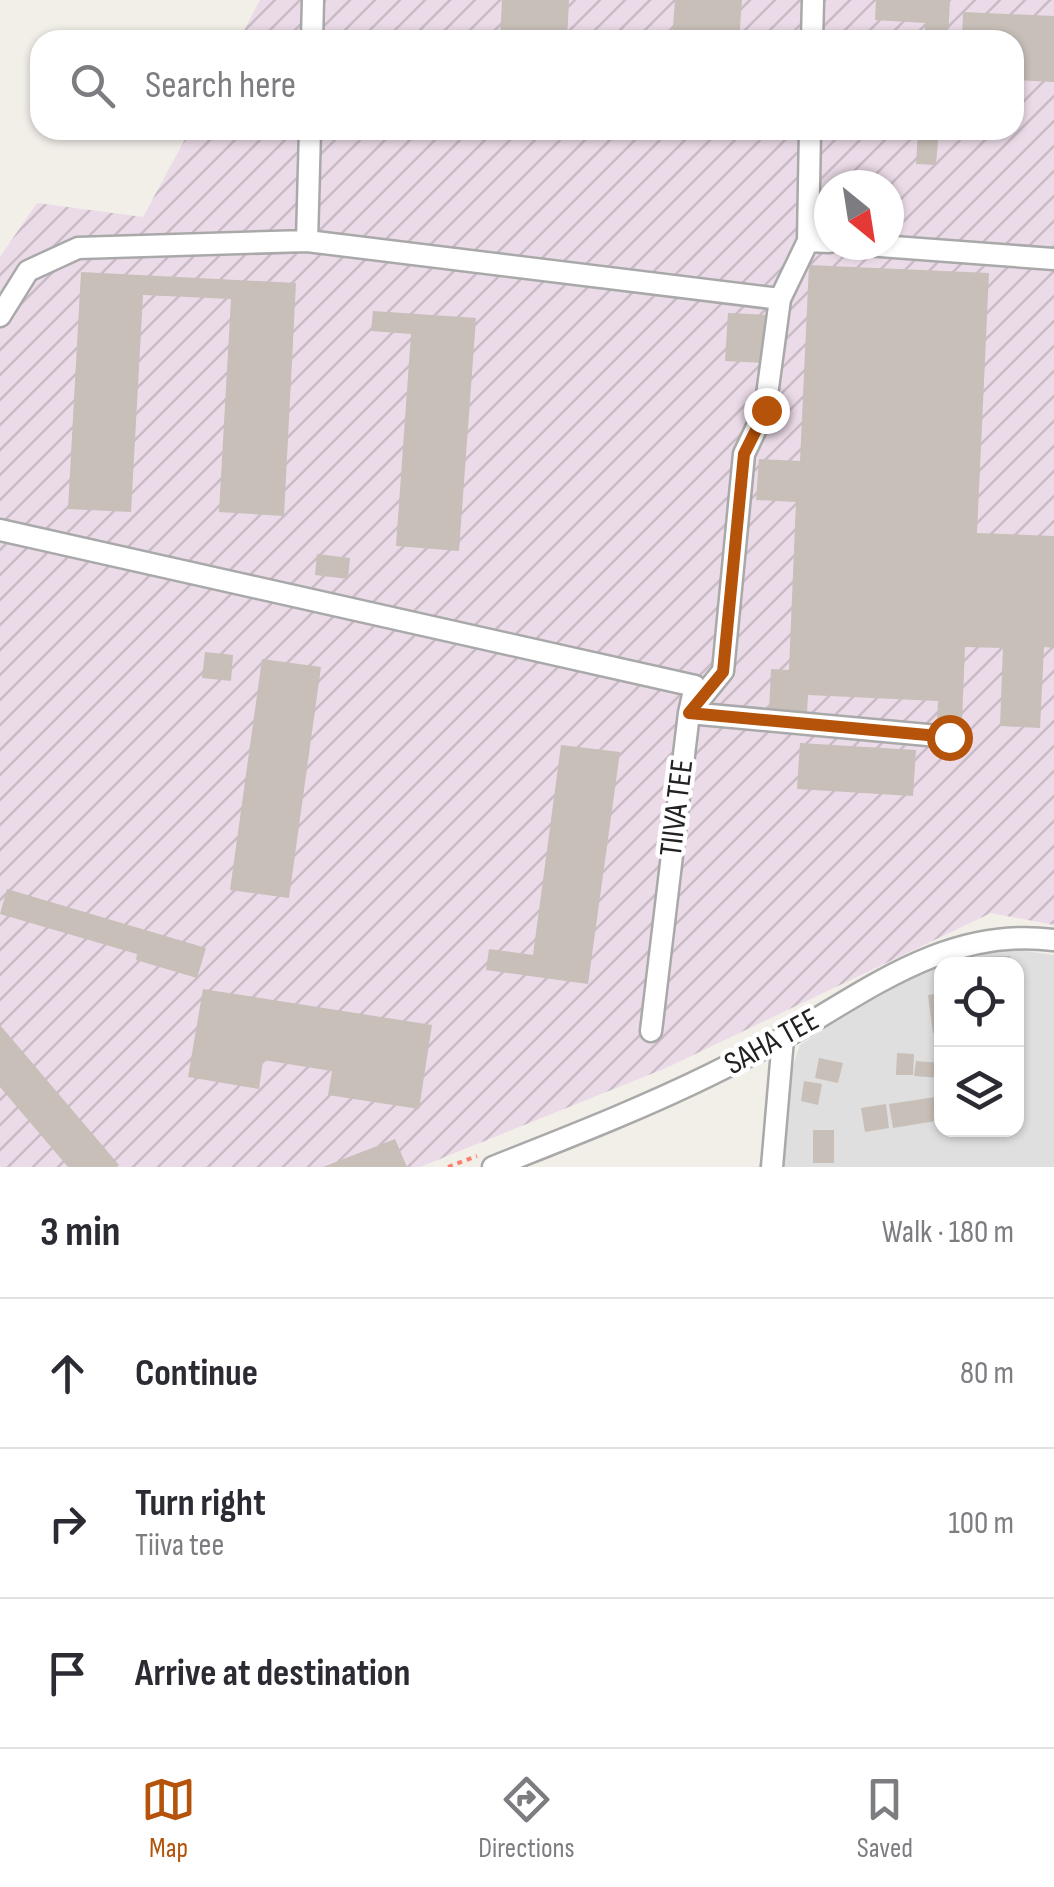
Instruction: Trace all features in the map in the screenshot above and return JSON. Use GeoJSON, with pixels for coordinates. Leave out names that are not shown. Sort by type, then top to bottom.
{"type":"FeatureCollection","features":[{"type":"Feature","properties":{"kind":"street"},"geometry":{"type":"LineString","coordinates":[[312,30],[314,0]]}},
{"type":"Feature","properties":{"kind":"street"},"geometry":{"type":"LineString","coordinates":[[812,30],[813,0]]}},
{"type":"Feature","properties":{"kind":"street"},"geometry":{"type":"LineString","coordinates":[[306,241],[310,140]]}},
{"type":"Feature","properties":{"kind":"street","name":"TIIVA TEE"},"geometry":{"type":"LineString","coordinates":[[811,140],[814,186]]}},
{"type":"Feature","properties":{"kind":"street"},"geometry":{"type":"LineString","coordinates":[[0,316],[28,271],[78,248],[306,241],[780,300]]}},
{"type":"Feature","properties":{"kind":"street","name":"TIIVA TEE"},"geometry":{"type":"LineString","coordinates":[[651,1031],[689,713],[723,672],[744,454],[766,410],[780,300],[814,248]]}},
{"type":"Feature","properties":{"kind":"street"},"geometry":{"type":"LineString","coordinates":[[904,248],[1054,258]]}},
{"type":"Feature","properties":{"kind":"street"},"geometry":{"type":"LineString","coordinates":[[0,530],[694,686],[689,713],[949,737]]}},
{"type":"Feature","properties":{"kind":"street","name":"SAHA TEE"},"geometry":{"type":"LineString","coordinates":[[493,1167],[616,1118],[783,1038],[895,970],[945,949],[991,940],[1054,940]]}},
{"type":"Feature","properties":{"kind":"street"},"geometry":{"type":"LineString","coordinates":[[772,1167],[783,1038]]}},
{"type":"Feature","properties":{"kind":"shaded area"},"geometry":{"type":"Polygon","coordinates":[[[260,0],[1054,0],[1054,925],[991,913],[666,1068],[420,1167],[0,1167],[0,257],[37,203],[143,217],[185,140],[1024,140],[1024,30],[244,30],[260,0]]]}},
{"type":"Feature","properties":{"kind":"shaded area"},"geometry":{"type":"Polygon","coordinates":[[[1010,949],[1054,955],[1054,1167],[758,1167],[800,1045],[908,976],[934,968],[934,1137],[1024,1137],[1024,957],[974,957],[1010,949]]]}},
{"type":"Feature","properties":{"kind":"building"},"geometry":{"type":"Polygon","coordinates":[[[502,0],[569,0],[568,30],[500,30],[502,0]]]}},
{"type":"Feature","properties":{"kind":"building"},"geometry":{"type":"Polygon","coordinates":[[[675,0],[742,0],[740,30],[673,30],[675,0]]]}},
{"type":"Feature","properties":{"kind":"building"},"geometry":{"type":"Polygon","coordinates":[[[876,0],[950,0],[948,30],[925,30],[925,23],[875,20],[876,0]]]}},
{"type":"Feature","properties":{"kind":"building"},"geometry":{"type":"Polygon","coordinates":[[[963,12],[1054,16],[1054,82],[1024,80],[1024,30],[962,30],[963,12]]]}},
{"type":"Feature","properties":{"kind":"building"},"geometry":{"type":"Polygon","coordinates":[[[917,140],[938,140],[936,165],[916,164],[917,140]]]}},
{"type":"Feature","properties":{"kind":"building"},"geometry":{"type":"Polygon","coordinates":[[[809,265],[989,273],[977,533],[1054,536],[1054,648],[1044,647],[1040,728],[1000,726],[1003,648],[965,647],[962,721],[937,720],[938,701],[808,695],[807,713],[769,711],[771,669],[789,670],[796,502],[756,500],[759,459],[800,461],[809,265]]]}},
{"type":"Feature","properties":{"kind":"building"},"geometry":{"type":"Polygon","coordinates":[[[81,272],[296,283],[284,516],[219,512],[231,299],[143,295],[131,512],[68,509],[81,272]]]}},
{"type":"Feature","properties":{"kind":"building"},"geometry":{"type":"Polygon","coordinates":[[[373,311],[476,318],[459,551],[396,546],[411,334],[371,331],[373,311]]]}},
{"type":"Feature","properties":{"kind":"building"},"geometry":{"type":"Polygon","coordinates":[[[728,313],[767,315],[764,363],[725,361],[728,313]]]}},
{"type":"Feature","properties":{"kind":"building"},"geometry":{"type":"Polygon","coordinates":[[[317,554],[350,558],[348,579],[315,575],[317,554]]]}},
{"type":"Feature","properties":{"kind":"building"},"geometry":{"type":"Polygon","coordinates":[[[205,652],[233,655],[231,681],[202,678],[205,652]]]}},
{"type":"Feature","properties":{"kind":"building"},"geometry":{"type":"Polygon","coordinates":[[[262,659],[321,667],[289,898],[230,890],[262,659]]]}},
{"type":"Feature","properties":{"kind":"building"},"geometry":{"type":"Polygon","coordinates":[[[800,743],[916,750],[913,796],[797,789],[800,743]]]}},
{"type":"Feature","properties":{"kind":"building"},"geometry":{"type":"Polygon","coordinates":[[[561,745],[620,752],[588,984],[486,970],[489,949],[533,955],[561,745]]]}},
{"type":"Feature","properties":{"kind":"building"},"geometry":{"type":"Polygon","coordinates":[[[7,889],[206,948],[197,978],[136,960],[137,954],[0,914],[7,889]]]}},
{"type":"Feature","properties":{"kind":"building"},"geometry":{"type":"Polygon","coordinates":[[[203,989],[432,1025],[419,1109],[328,1095],[332,1071],[263,1060],[259,1089],[188,1077],[203,989]]]}},
{"type":"Feature","properties":{"kind":"building"},"geometry":{"type":"Polygon","coordinates":[[[934,994],[933,1033],[928,995],[934,994]]]}},
{"type":"Feature","properties":{"kind":"building"},"geometry":{"type":"Polygon","coordinates":[[[0,1025],[117,1167],[68,1167],[0,1087],[0,1025]]]}},
{"type":"Feature","properties":{"kind":"building"},"geometry":{"type":"Polygon","coordinates":[[[897,1053],[914,1054],[913,1075],[896,1075],[897,1053]]]}},
{"type":"Feature","properties":{"kind":"building"},"geometry":{"type":"Polygon","coordinates":[[[819,1058],[843,1063],[838,1083],[815,1078],[819,1058]]]}},
{"type":"Feature","properties":{"kind":"building"},"geometry":{"type":"Polygon","coordinates":[[[916,1061],[934,1062],[934,1077],[914,1076],[916,1061]]]}},
{"type":"Feature","properties":{"kind":"building"},"geometry":{"type":"Polygon","coordinates":[[[804,1081],[822,1084],[818,1105],[801,1101],[804,1081]]]}},
{"type":"Feature","properties":{"kind":"building"},"geometry":{"type":"Polygon","coordinates":[[[934,1097],[934,1121],[893,1128],[889,1104],[934,1097]]]}},
{"type":"Feature","properties":{"kind":"building"},"geometry":{"type":"Polygon","coordinates":[[[886,1104],[889,1128],[865,1132],[861,1108],[886,1104]]]}},
{"type":"Feature","properties":{"kind":"building"},"geometry":{"type":"Polygon","coordinates":[[[813,1130],[834,1130],[834,1163],[813,1163],[813,1130]]]}},
{"type":"Feature","properties":{"kind":"building"},"geometry":{"type":"Polygon","coordinates":[[[395,1139],[407,1167],[323,1167],[395,1139]]]}},
{"type":"Feature","properties":{"kind":"route"},"geometry":{"type":"LineString","coordinates":[[766,410],[744,454],[723,672],[689,713],[949,737]]}}]}
